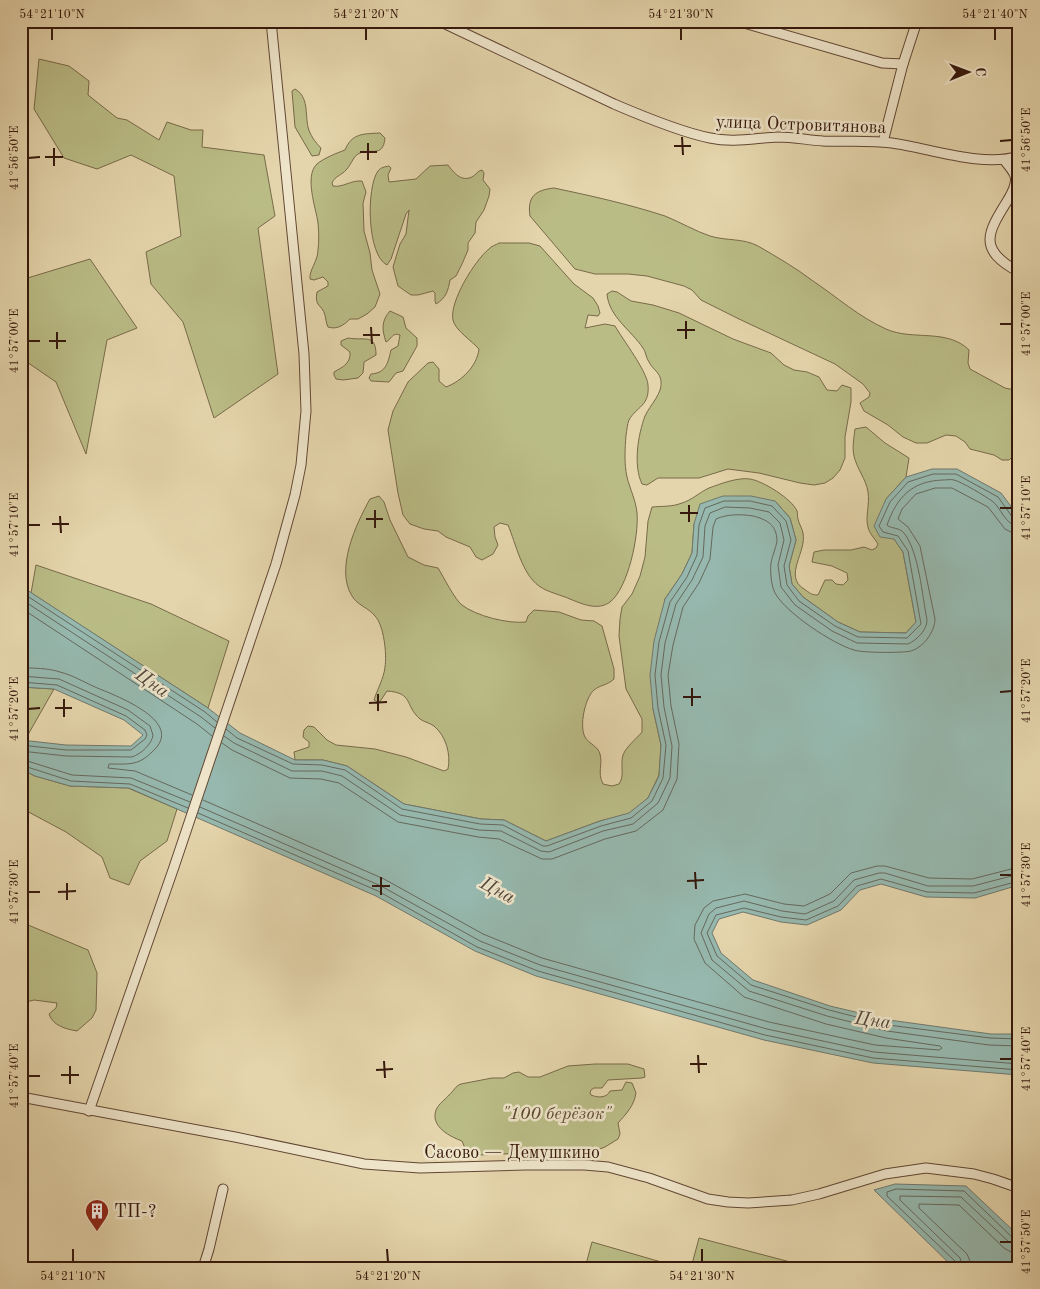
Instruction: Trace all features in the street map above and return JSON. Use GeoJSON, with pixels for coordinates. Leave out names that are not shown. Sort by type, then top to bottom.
{"type":"FeatureCollection","features":[{"type":"Feature","properties":{"kind":"street"},"geometry":{"type":"LineString","coordinates":[[89,1111],[276,564],[301,465],[306,411],[302,320],[271,21]]}},
{"type":"Feature","properties":{"kind":"street","name":"улица Островитянова"},"geometry":{"type":"LineString","coordinates":[[439,21],[618,106],[710,138],[740,140],[780,137],[816,141],[883,142],[982,159],[1004,160],[1019,156]]}},
{"type":"Feature","properties":{"kind":"street"},"geometry":{"type":"LineString","coordinates":[[737,21],[882,63],[903,64]]}},
{"type":"Feature","properties":{"kind":"street"},"geometry":{"type":"LineString","coordinates":[[883,142],[903,64],[917,21]]}},
{"type":"Feature","properties":{"kind":"street"},"geometry":{"type":"LineString","coordinates":[[1007,21],[1019,25]]}},
{"type":"Feature","properties":{"kind":"street"},"geometry":{"type":"LineString","coordinates":[[1004,160],[1015,176],[1015,184],[1012,194],[994,221],[989,240],[996,256],[1019,272]]}},
{"type":"Feature","properties":{"kind":"street","name":"Сасово — Демушкино"},"geometry":{"type":"LineString","coordinates":[[21,1097],[235,1137],[364,1164],[420,1168],[525,1165],[608,1167],[649,1178],[708,1199],[728,1202],[748,1203],[792,1200],[885,1174],[926,1168],[993,1178],[1019,1188]]}},
{"type":"Feature","properties":{"kind":"street"},"geometry":{"type":"LineString","coordinates":[[203,1268],[223,1188]]}},
{"type":"Feature","properties":{"kind":"green space"},"geometry":{"type":"Polygon","coordinates":[[[39,59],[69,66],[89,81],[88,95],[117,118],[127,120],[159,140],[167,122],[191,130],[203,130],[202,147],[264,155],[275,216],[258,228],[278,374],[214,418],[183,322],[151,284],[146,252],[181,236],[174,176],[131,155],[97,169],[64,158],[34,109],[39,59]]]}},
{"type":"Feature","properties":{"kind":"green space"},"geometry":{"type":"Polygon","coordinates":[[[295,89],[303,96],[309,130],[321,148],[319,155],[312,156],[295,127],[292,91],[295,89]]]}},
{"type":"Feature","properties":{"kind":"green space"},"geometry":{"type":"Polygon","coordinates":[[[380,133],[385,138],[382,148],[358,154],[346,170],[332,183],[333,186],[336,186],[362,181],[366,192],[363,203],[364,231],[372,270],[380,294],[375,307],[367,314],[358,319],[350,319],[343,325],[331,328],[328,327],[324,311],[317,303],[316,297],[317,292],[328,286],[328,282],[323,277],[314,280],[310,279],[318,254],[319,237],[311,176],[317,164],[345,150],[355,137],[363,134],[380,133]]]}},
{"type":"Feature","properties":{"kind":"green space"},"geometry":{"type":"Polygon","coordinates":[[[448,165],[461,178],[472,177],[482,170],[484,173],[483,180],[490,189],[484,210],[476,222],[475,233],[468,243],[468,250],[462,264],[456,276],[450,280],[444,297],[436,304],[433,291],[411,295],[398,286],[393,267],[400,244],[406,234],[409,210],[387,265],[380,259],[375,248],[370,206],[374,180],[378,171],[382,168],[389,166],[391,168],[388,175],[389,182],[416,179],[430,166],[448,165]]]}},
{"type":"Feature","properties":{"kind":"green space"},"geometry":{"type":"Polygon","coordinates":[[[554,188],[610,200],[665,216],[710,236],[752,243],[793,267],[857,313],[886,329],[907,334],[940,337],[960,343],[969,350],[968,363],[970,369],[1005,388],[1019,391],[1019,431],[1016,432],[1012,445],[1012,457],[1009,460],[1002,460],[994,455],[970,449],[965,442],[956,436],[946,435],[927,443],[916,443],[903,437],[888,425],[864,411],[860,403],[869,397],[870,393],[863,384],[835,364],[701,300],[692,290],[684,286],[647,276],[595,274],[575,269],[530,216],[530,203],[534,195],[542,190],[554,188]]]}},
{"type":"Feature","properties":{"kind":"green space"},"geometry":{"type":"Polygon","coordinates":[[[499,243],[529,243],[540,246],[574,284],[593,298],[598,306],[600,313],[598,316],[588,315],[585,328],[605,324],[615,326],[647,379],[647,398],[629,420],[626,435],[626,472],[637,513],[634,548],[622,585],[616,595],[605,605],[585,605],[539,586],[528,574],[508,525],[500,523],[494,527],[498,545],[493,554],[482,560],[476,557],[470,547],[446,537],[438,531],[410,524],[403,515],[388,430],[393,411],[408,382],[428,363],[433,362],[439,369],[439,381],[446,387],[458,381],[472,367],[479,349],[454,324],[453,312],[459,293],[470,272],[483,254],[499,243]]]}},
{"type":"Feature","properties":{"kind":"green space"},"geometry":{"type":"Polygon","coordinates":[[[90,259],[137,328],[107,340],[86,454],[56,382],[21,358],[21,280],[90,259]]]}},
{"type":"Feature","properties":{"kind":"green space"},"geometry":{"type":"Polygon","coordinates":[[[612,291],[631,301],[679,313],[733,339],[771,353],[784,365],[794,370],[807,372],[819,377],[827,390],[837,391],[842,385],[851,388],[851,402],[845,437],[845,458],[840,470],[825,483],[814,485],[759,473],[728,469],[699,478],[658,478],[647,485],[642,484],[637,459],[640,432],[645,416],[660,390],[661,381],[643,348],[612,310],[607,294],[612,291]]]}},
{"type":"Feature","properties":{"kind":"green space"},"geometry":{"type":"Polygon","coordinates":[[[390,311],[403,317],[406,328],[417,338],[417,346],[403,371],[396,373],[389,382],[371,381],[369,378],[371,374],[380,372],[386,366],[391,350],[398,346],[400,335],[394,335],[386,342],[384,334],[384,322],[390,311]]]}},
{"type":"Feature","properties":{"kind":"green space"},"geometry":{"type":"Polygon","coordinates":[[[348,338],[372,341],[376,355],[364,362],[363,373],[358,378],[336,379],[334,372],[348,362],[350,356],[350,352],[341,345],[341,341],[348,338]]]}},
{"type":"Feature","properties":{"kind":"green space"},"geometry":{"type":"Polygon","coordinates":[[[866,427],[885,443],[909,458],[906,477],[886,499],[894,539],[903,552],[916,622],[906,633],[860,632],[838,622],[803,597],[792,584],[789,566],[796,540],[790,518],[775,501],[694,524],[692,553],[682,574],[665,599],[653,709],[661,745],[659,775],[648,798],[629,814],[600,821],[546,841],[504,820],[481,819],[404,804],[347,766],[323,760],[295,760],[294,752],[309,747],[309,742],[303,737],[304,730],[308,726],[314,727],[327,740],[336,745],[375,749],[406,757],[444,771],[448,769],[448,751],[442,735],[434,726],[420,719],[415,714],[405,697],[396,692],[387,691],[379,703],[374,700],[385,667],[386,655],[383,633],[375,616],[352,596],[347,585],[346,573],[349,547],[370,499],[379,496],[384,502],[390,520],[408,557],[424,565],[438,568],[456,598],[462,605],[475,613],[510,622],[526,622],[528,616],[534,610],[559,612],[581,620],[594,621],[602,626],[614,669],[614,679],[596,688],[588,699],[583,719],[583,732],[600,754],[600,776],[603,784],[612,786],[619,784],[621,781],[624,752],[642,732],[642,719],[626,689],[619,636],[622,607],[632,594],[640,576],[645,557],[648,521],[652,507],[678,504],[709,488],[735,480],[756,480],[783,496],[797,511],[803,540],[797,563],[796,577],[798,584],[804,589],[818,595],[825,580],[832,580],[836,584],[843,585],[848,580],[847,573],[832,566],[812,562],[814,552],[851,550],[864,547],[872,550],[878,544],[871,534],[867,523],[868,492],[853,453],[855,429],[866,427]]]}},
{"type":"Feature","properties":{"kind":"green space"},"geometry":{"type":"Polygon","coordinates":[[[36,565],[151,604],[229,641],[208,708],[31,593],[36,565]]]}},
{"type":"Feature","properties":{"kind":"green space"},"geometry":{"type":"Polygon","coordinates":[[[21,687],[54,689],[25,740],[21,740],[21,687]]]}},
{"type":"Feature","properties":{"kind":"green space"},"geometry":{"type":"Polygon","coordinates":[[[21,769],[35,776],[70,786],[128,788],[177,809],[167,841],[140,861],[129,885],[110,878],[102,857],[66,832],[21,808],[21,769]]]}},
{"type":"Feature","properties":{"kind":"green space"},"geometry":{"type":"Polygon","coordinates":[[[21,922],[88,950],[97,973],[96,1010],[92,1018],[77,1031],[60,1026],[51,1018],[49,1014],[56,1008],[57,1003],[34,1000],[22,1001],[21,922]]]}},
{"type":"Feature","properties":{"kind":"green space","name":"\"100 берёзок\""},"geometry":{"type":"Polygon","coordinates":[[[628,1064],[644,1069],[645,1077],[608,1080],[602,1088],[591,1090],[591,1095],[602,1097],[610,1091],[622,1090],[626,1082],[632,1083],[636,1093],[632,1106],[618,1123],[620,1134],[618,1139],[597,1150],[470,1154],[467,1153],[462,1141],[452,1137],[436,1121],[436,1110],[440,1103],[461,1084],[492,1078],[504,1078],[519,1072],[528,1077],[540,1077],[568,1066],[628,1064]]]}},
{"type":"Feature","properties":{"kind":"green space"},"geometry":{"type":"Polygon","coordinates":[[[699,1238],[813,1268],[691,1268],[699,1238]]]}},
{"type":"Feature","properties":{"kind":"green space"},"geometry":{"type":"Polygon","coordinates":[[[592,1242],[682,1268],[585,1268],[592,1242]]]}},
{"type":"Feature","properties":{"kind":"water","name":"Цна"},"geometry":{"type":"Polygon","coordinates":[[[932,469],[957,469],[1001,493],[1019,517],[1019,885],[975,898],[926,897],[881,884],[860,890],[841,910],[807,925],[781,922],[743,912],[719,919],[712,933],[721,953],[753,980],[830,1006],[889,1020],[991,1034],[1019,1034],[1019,1075],[873,1063],[764,1040],[536,976],[475,951],[376,896],[129,788],[70,786],[35,776],[21,769],[21,740],[66,745],[131,746],[143,735],[124,720],[54,689],[21,687],[21,586],[208,708],[240,733],[295,760],[323,760],[347,766],[404,804],[481,819],[504,820],[546,841],[600,821],[629,813],[648,798],[659,776],[661,745],[653,709],[650,675],[654,641],[665,599],[682,574],[692,553],[694,524],[700,504],[723,496],[751,496],[775,501],[790,518],[796,540],[789,566],[792,584],[803,597],[838,622],[860,632],[906,633],[916,622],[903,552],[894,539],[880,537],[874,526],[886,499],[906,477],[932,469]]]}},
{"type":"Feature","properties":{"kind":"water"},"geometry":{"type":"Polygon","coordinates":[[[895,1184],[966,1186],[1019,1236],[1019,1268],[954,1268],[874,1190],[895,1184]]]}},
{"type":"Feature","properties":{"kind":"place","name":"ТП-?"},"geometry":{"type":"Point","coordinates":[97,1232]}}]}
